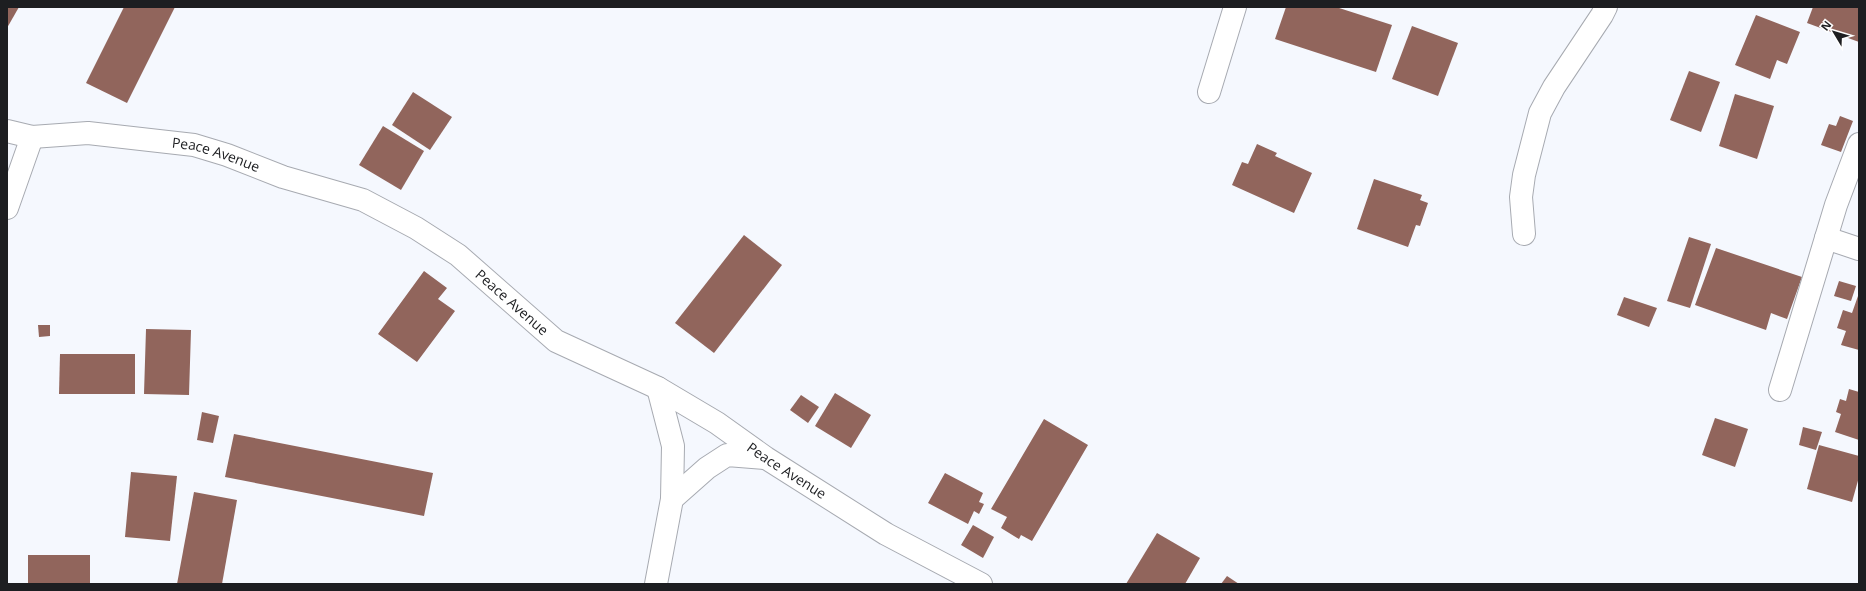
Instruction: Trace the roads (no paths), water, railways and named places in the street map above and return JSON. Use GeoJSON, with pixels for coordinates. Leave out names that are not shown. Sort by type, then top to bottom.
{"type":"FeatureCollection","features":[{"type":"Feature","properties":{"kind":"street"},"geometry":{"type":"LineString","coordinates":[[1209,92],[1235,7]]}},
{"type":"Feature","properties":{"kind":"street"},"geometry":{"type":"LineString","coordinates":[[1524,234],[1522,197],[1523,182],[1540,113],[1554,87],[1606,7]]}},
{"type":"Feature","properties":{"kind":"street","name":"Peace Avenue"},"geometry":{"type":"LineString","coordinates":[[7,132],[32,137],[88,133],[194,145],[227,155],[283,177],[363,200],[416,228],[458,255],[556,341],[658,388],[717,423],[766,458],[886,534],[981,584]]}},
{"type":"Feature","properties":{"kind":"street"},"geometry":{"type":"LineString","coordinates":[[7,208],[32,137]]}},
{"type":"Feature","properties":{"kind":"street"},"geometry":{"type":"LineString","coordinates":[[1780,390],[1836,205],[1859,144]]}},
{"type":"Feature","properties":{"kind":"street"},"geometry":{"type":"LineString","coordinates":[[1826,238],[1859,249]]}},
{"type":"Feature","properties":{"kind":"street"},"geometry":{"type":"LineString","coordinates":[[656,584],[672,499],[673,446],[658,388]]}},
{"type":"Feature","properties":{"kind":"street"},"geometry":{"type":"LineString","coordinates":[[672,499],[706,468],[727,455],[766,458]]}}]}
